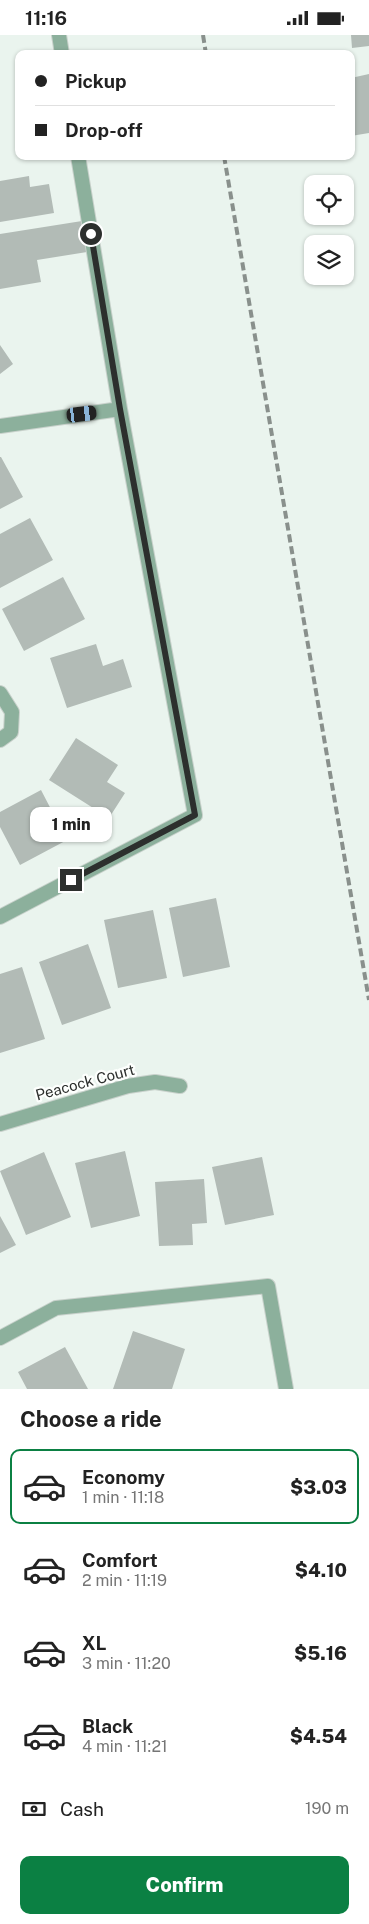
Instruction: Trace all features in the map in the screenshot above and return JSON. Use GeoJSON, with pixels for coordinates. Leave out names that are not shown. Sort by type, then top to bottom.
{"type":"FeatureCollection","features":[{"type":"Feature","properties":{"kind":"street"},"geometry":{"type":"LineString","coordinates":[[58,35],[61,50]]}},
{"type":"Feature","properties":{"kind":"street"},"geometry":{"type":"LineString","coordinates":[[0,917],[195,815],[120,409],[79,160]]}},
{"type":"Feature","properties":{"kind":"street"},"geometry":{"type":"LineString","coordinates":[[0,425],[120,409]]}},
{"type":"Feature","properties":{"kind":"street"},"geometry":{"type":"LineString","coordinates":[[0,693],[12,712],[6,736]]}},
{"type":"Feature","properties":{"kind":"street","name":"Peacock Court"},"geometry":{"type":"LineString","coordinates":[[0,1124],[128,1086],[155,1082],[180,1086]]}},
{"type":"Feature","properties":{"kind":"street"},"geometry":{"type":"LineString","coordinates":[[0,1338],[56,1308],[268,1286],[286,1389]]}},
{"type":"Feature","properties":{"kind":"building"},"geometry":{"type":"Polygon","coordinates":[[[351,35],[369,35],[369,46],[352,48],[351,35]]]}},
{"type":"Feature","properties":{"kind":"building"},"geometry":{"type":"Polygon","coordinates":[[[369,74],[369,133],[355,135],[355,77],[369,74]]]}},
{"type":"Feature","properties":{"kind":"building"},"geometry":{"type":"Polygon","coordinates":[[[29,176],[30,187],[49,184],[54,213],[0,222],[0,181],[29,176]]]}},
{"type":"Feature","properties":{"kind":"building"},"geometry":{"type":"Polygon","coordinates":[[[82,221],[87,252],[37,260],[41,282],[0,289],[0,234],[82,221]]]}},
{"type":"Feature","properties":{"kind":"building"},"geometry":{"type":"Polygon","coordinates":[[[0,345],[13,364],[0,374],[0,345]]]}},
{"type":"Feature","properties":{"kind":"building"},"geometry":{"type":"Polygon","coordinates":[[[0,457],[23,497],[0,509],[0,457]]]}},
{"type":"Feature","properties":{"kind":"building"},"geometry":{"type":"Polygon","coordinates":[[[30,518],[53,560],[0,588],[0,534],[30,518]]]}},
{"type":"Feature","properties":{"kind":"building"},"geometry":{"type":"Polygon","coordinates":[[[63,577],[85,619],[24,651],[2,609],[63,577]]]}},
{"type":"Feature","properties":{"kind":"building"},"geometry":{"type":"Polygon","coordinates":[[[96,644],[103,666],[123,659],[132,687],[67,708],[50,658],[96,644]]]}},
{"type":"Feature","properties":{"kind":"building"},"geometry":{"type":"Polygon","coordinates":[[[76,738],[118,765],[107,782],[125,793],[109,818],[49,780],[76,738]]]}},
{"type":"Feature","properties":{"kind":"building"},"geometry":{"type":"Polygon","coordinates":[[[41,790],[67,840],[20,865],[0,827],[0,812],[41,790]]]}},
{"type":"Feature","properties":{"kind":"building"},"geometry":{"type":"Polygon","coordinates":[[[216,898],[230,967],[183,977],[169,908],[216,898]]]}},
{"type":"Feature","properties":{"kind":"building"},"geometry":{"type":"Polygon","coordinates":[[[153,910],[167,978],[118,988],[104,920],[153,910]]]}},
{"type":"Feature","properties":{"kind":"building"},"geometry":{"type":"Polygon","coordinates":[[[88,944],[111,1008],[62,1025],[39,962],[88,944]]]}},
{"type":"Feature","properties":{"kind":"building"},"geometry":{"type":"Polygon","coordinates":[[[22,967],[45,1039],[0,1053],[0,974],[22,967]]]}},
{"type":"Feature","properties":{"kind":"building"},"geometry":{"type":"Polygon","coordinates":[[[125,1151],[140,1216],[91,1228],[75,1163],[125,1151]]]}},
{"type":"Feature","properties":{"kind":"building"},"geometry":{"type":"Polygon","coordinates":[[[44,1152],[71,1217],[26,1235],[0,1171],[44,1152]]]}},
{"type":"Feature","properties":{"kind":"building"},"geometry":{"type":"Polygon","coordinates":[[[262,1157],[274,1215],[225,1225],[212,1167],[262,1157]]]}},
{"type":"Feature","properties":{"kind":"building"},"geometry":{"type":"Polygon","coordinates":[[[204,1179],[207,1223],[192,1224],[193,1245],[159,1246],[155,1182],[204,1179]]]}},
{"type":"Feature","properties":{"kind":"building"},"geometry":{"type":"Polygon","coordinates":[[[0,1216],[16,1245],[0,1253],[0,1216]]]}},
{"type":"Feature","properties":{"kind":"building"},"geometry":{"type":"Polygon","coordinates":[[[133,1331],[185,1349],[172,1389],[113,1389],[133,1331]]]}},
{"type":"Feature","properties":{"kind":"building"},"geometry":{"type":"Polygon","coordinates":[[[65,1347],[88,1389],[27,1389],[18,1372],[65,1347]]]}},
{"type":"Feature","properties":{"kind":"railway"},"geometry":{"type":"LineString","coordinates":[[203,35],[205,50]]}},
{"type":"Feature","properties":{"kind":"railway"},"geometry":{"type":"LineString","coordinates":[[225,160],[369,1000]]}},
{"type":"Feature","properties":{"kind":"route"},"geometry":{"type":"LineString","coordinates":[[71,880],[195,815],[120,409],[91,234]]}}]}
